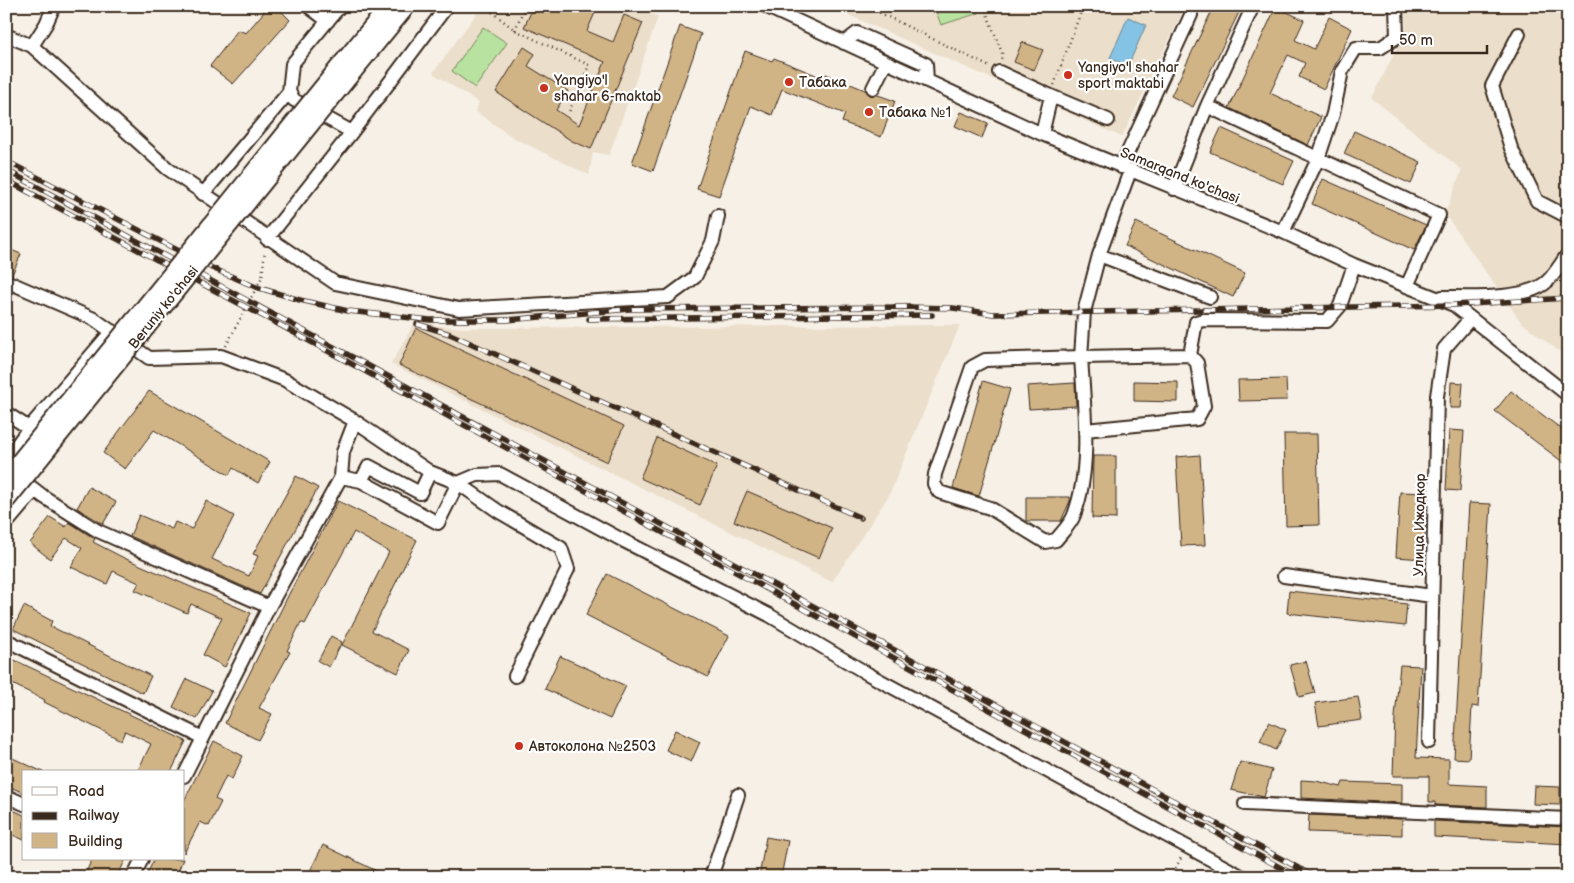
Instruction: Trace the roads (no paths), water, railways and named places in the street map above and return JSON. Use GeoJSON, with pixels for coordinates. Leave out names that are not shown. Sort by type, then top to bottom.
{"type":"FeatureCollection","features":[{"type":"Feature","properties":{"kind":"main road","name":"Beruniy ko'chasi"},"geometry":{"type":"LineString","coordinates":[[6,500],[348,68],[389,6]]}},
{"type":"Feature","properties":{"kind":"main road","name":"Beruniy ko'chasi"},"geometry":{"type":"LineString","coordinates":[[6,478],[348,68],[407,6]]}},
{"type":"Feature","properties":{"kind":"street"},"geometry":{"type":"LineString","coordinates":[[32,46],[46,24],[54,6]]}},
{"type":"Feature","properties":{"kind":"street"},"geometry":{"type":"LineString","coordinates":[[308,6],[328,21]]}},
{"type":"Feature","properties":{"kind":"street"},"geometry":{"type":"LineString","coordinates":[[203,194],[289,92],[292,64],[340,6]]}},
{"type":"Feature","properties":{"kind":"street"},"geometry":{"type":"LineString","coordinates":[[267,239],[352,132],[446,6]]}},
{"type":"Feature","properties":{"kind":"street","name":"Samarqand ko'chasi"},"geometry":{"type":"LineString","coordinates":[[765,6],[1042,134],[1283,232],[1354,265],[1454,305],[1568,395]]}},
{"type":"Feature","properties":{"kind":"street"},"geometry":{"type":"LineString","coordinates":[[1085,430],[1197,419],[1204,406],[1197,363],[1190,355],[1082,357],[985,360],[972,366],[934,484],[938,492],[990,508],[1045,542],[1056,540],[1074,515],[1082,481],[1085,430],[1082,357],[1084,312],[1125,169],[1191,15],[1191,6]]}},
{"type":"Feature","properties":{"kind":"street"},"geometry":{"type":"LineString","coordinates":[[1174,188],[1207,106],[1252,6]]}},
{"type":"Feature","properties":{"kind":"street"},"geometry":{"type":"LineString","coordinates":[[1283,232],[1318,159],[1333,114],[1342,71],[1356,48],[1380,48],[1397,37],[1396,6]]}},
{"type":"Feature","properties":{"kind":"street"},"geometry":{"type":"LineString","coordinates":[[844,43],[857,34],[926,64],[927,81]]}},
{"type":"Feature","properties":{"kind":"street"},"geometry":{"type":"LineString","coordinates":[[1519,34],[1492,86],[1510,148],[1537,201],[1568,217]]}},
{"type":"Feature","properties":{"kind":"street"},"geometry":{"type":"LineString","coordinates":[[6,35],[32,46],[168,169],[267,239],[335,284],[459,309],[668,297],[695,277],[713,241],[718,216]]}},
{"type":"Feature","properties":{"kind":"street"},"geometry":{"type":"LineString","coordinates":[[873,88],[886,62]]}},
{"type":"Feature","properties":{"kind":"street"},"geometry":{"type":"LineString","coordinates":[[999,72],[1108,120]]}},
{"type":"Feature","properties":{"kind":"street"},"geometry":{"type":"LineString","coordinates":[[289,92],[294,100],[352,132]]}},
{"type":"Feature","properties":{"kind":"street"},"geometry":{"type":"LineString","coordinates":[[1042,134],[1050,96]]}},
{"type":"Feature","properties":{"kind":"street"},"geometry":{"type":"LineString","coordinates":[[1207,106],[1439,215],[1407,286]]}},
{"type":"Feature","properties":{"kind":"street"},"geometry":{"type":"LineString","coordinates":[[1432,297],[1474,297],[1528,292],[1546,283],[1568,254]]}},
{"type":"Feature","properties":{"kind":"street"},"geometry":{"type":"LineString","coordinates":[[1099,255],[1210,298]]}},
{"type":"Feature","properties":{"kind":"street"},"geometry":{"type":"LineString","coordinates":[[1190,355],[1196,322],[1203,320],[1327,321],[1340,306],[1354,265]]}},
{"type":"Feature","properties":{"kind":"street"},"geometry":{"type":"LineString","coordinates":[[6,281],[94,319],[148,358],[221,356],[286,380],[355,421],[430,472],[458,483],[498,511],[561,548],[568,569],[515,676]]}},
{"type":"Feature","properties":{"kind":"street","name":"Улица Ижодкор"},"geometry":{"type":"LineString","coordinates":[[1429,742],[1437,396],[1444,349],[1470,318]]}},
{"type":"Feature","properties":{"kind":"street"},"geometry":{"type":"LineString","coordinates":[[6,460],[29,428],[112,331]]}},
{"type":"Feature","properties":{"kind":"street"},"geometry":{"type":"LineString","coordinates":[[6,413],[29,428]]}},
{"type":"Feature","properties":{"kind":"street"},"geometry":{"type":"LineString","coordinates":[[185,774],[269,607],[341,477],[342,452],[355,421]]}},
{"type":"Feature","properties":{"kind":"street"},"geometry":{"type":"LineString","coordinates":[[361,481],[369,466],[420,494],[430,472]]}},
{"type":"Feature","properties":{"kind":"street"},"geometry":{"type":"LineString","coordinates":[[6,467],[35,490],[98,531],[269,607]]}},
{"type":"Feature","properties":{"kind":"street"},"geometry":{"type":"LineString","coordinates":[[341,477],[361,481],[438,523],[458,483],[477,475],[500,474],[624,541],[769,615],[868,674],[1186,848],[1243,877]]}},
{"type":"Feature","properties":{"kind":"street"},"geometry":{"type":"LineString","coordinates":[[6,524],[35,490]]}},
{"type":"Feature","properties":{"kind":"street"},"geometry":{"type":"LineString","coordinates":[[1284,576],[1432,596]]}},
{"type":"Feature","properties":{"kind":"street"},"geometry":{"type":"LineString","coordinates":[[6,640],[203,738]]}},
{"type":"Feature","properties":{"kind":"street"},"geometry":{"type":"LineString","coordinates":[[711,877],[738,794]]}},
{"type":"Feature","properties":{"kind":"street"},"geometry":{"type":"LineString","coordinates":[[6,796],[22,803]]}},
{"type":"Feature","properties":{"kind":"street"},"geometry":{"type":"LineString","coordinates":[[1244,804],[1568,818]]}},
{"type":"Feature","properties":{"kind":"street"},"geometry":{"type":"LineString","coordinates":[[133,877],[142,860]]}},
{"type":"Feature","properties":{"kind":"water"},"geometry":{"type":"Polygon","coordinates":[[[1128,17],[1146,25],[1128,66],[1110,58],[1128,17]]]}},
{"type":"Feature","properties":{"kind":"railway"},"geometry":{"type":"LineString","coordinates":[[6,161],[212,268],[256,287],[348,311],[430,320],[507,320],[630,309],[908,307],[953,308],[993,314],[1454,305],[1568,298]]}},
{"type":"Feature","properties":{"kind":"railway"},"geometry":{"type":"LineString","coordinates":[[6,170],[1315,877]]}},
{"type":"Feature","properties":{"kind":"railway"},"geometry":{"type":"LineString","coordinates":[[6,180],[278,324],[1298,877]]}},
{"type":"Feature","properties":{"kind":"railway"},"geometry":{"type":"LineString","coordinates":[[589,319],[932,315]]}},
{"type":"Feature","properties":{"kind":"railway"},"geometry":{"type":"LineString","coordinates":[[417,324],[450,334],[861,518]]}},
{"type":"Feature","properties":{"kind":"place","name":"Yangiyo'l shahar sport maktabi"},"geometry":{"type":"Point","coordinates":[1068,75]}},
{"type":"Feature","properties":{"kind":"place","name":"Табака"},"geometry":{"type":"Point","coordinates":[789,82]}},
{"type":"Feature","properties":{"kind":"place","name":"Yangiyo'l shahar 6-maktab"},"geometry":{"type":"Point","coordinates":[544,88]}},
{"type":"Feature","properties":{"kind":"place","name":"Табака №1"},"geometry":{"type":"Point","coordinates":[869,112]}},
{"type":"Feature","properties":{"kind":"place","name":"Автоколона №2503"},"geometry":{"type":"Point","coordinates":[519,746]}}]}
